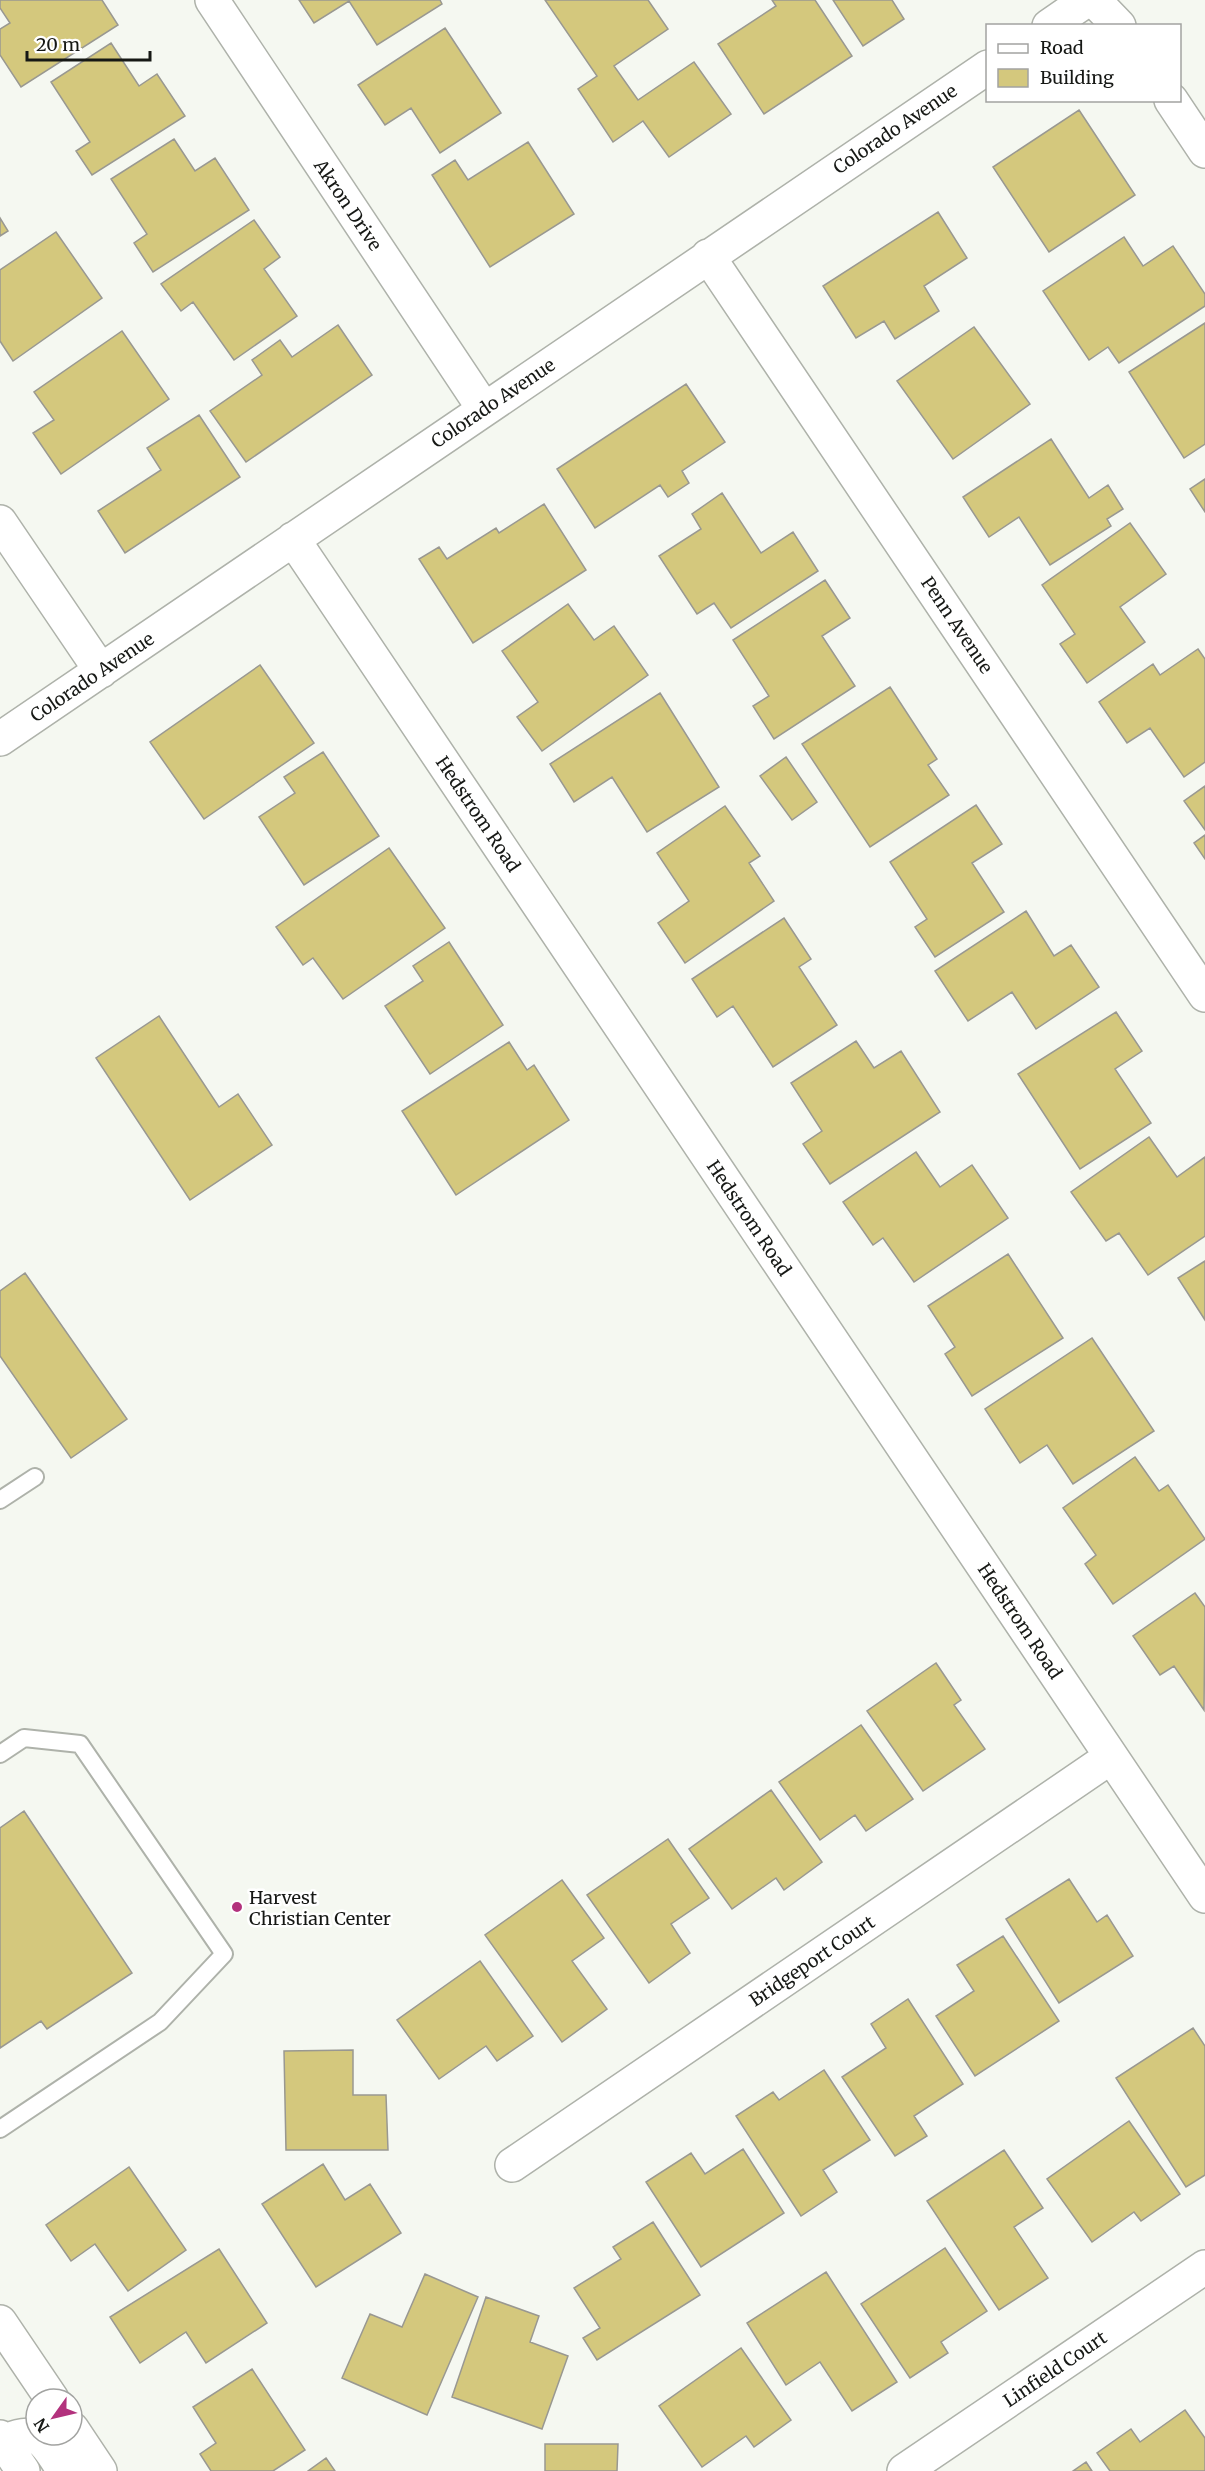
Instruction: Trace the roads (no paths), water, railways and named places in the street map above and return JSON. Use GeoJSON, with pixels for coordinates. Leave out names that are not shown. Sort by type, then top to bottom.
{"type":"FeatureCollection","features":[{"type":"Feature","properties":{"kind":"street","name":"Akron Drive"},"geometry":{"type":"LineString","coordinates":[[212,0],[484,409]]}},
{"type":"Feature","properties":{"kind":"street"},"geometry":{"type":"LineString","coordinates":[[1052,24],[1087,0]]}},
{"type":"Feature","properties":{"kind":"street"},"geometry":{"type":"LineString","coordinates":[[1094,0],[1117,24]]}},
{"type":"Feature","properties":{"kind":"street","name":"Colorado Avenue"},"geometry":{"type":"LineString","coordinates":[[0,739],[986,68]]}},
{"type":"Feature","properties":{"kind":"street"},"geometry":{"type":"LineString","coordinates":[[1172,102],[1205,151]]}},
{"type":"Feature","properties":{"kind":"street","name":"Penn Avenue"},"geometry":{"type":"LineString","coordinates":[[708,256],[1205,995]]}},
{"type":"Feature","properties":{"kind":"street"},"geometry":{"type":"LineString","coordinates":[[0,522],[101,671]]}},
{"type":"Feature","properties":{"kind":"street","name":"Hedstrom Road"},"geometry":{"type":"LineString","coordinates":[[292,539],[1205,1896]]}},
{"type":"Feature","properties":{"kind":"street","name":"Bridgeport Court"},"geometry":{"type":"LineString","coordinates":[[512,2165],[1111,1757]]}},
{"type":"Feature","properties":{"kind":"street","name":"Linfield Court"},"geometry":{"type":"LineString","coordinates":[[904,2471],[1205,2266]]}},
{"type":"Feature","properties":{"kind":"street"},"geometry":{"type":"LineString","coordinates":[[0,2322],[44,2387]]}},
{"type":"Feature","properties":{"kind":"street"},"geometry":{"type":"LineString","coordinates":[[23,2471],[2,2440],[22,2434],[33,2434],[42,2440],[64,2471]]}},
{"type":"Feature","properties":{"kind":"street"},"geometry":{"type":"LineString","coordinates":[[84,2447],[100,2471]]}},
{"type":"Feature","properties":{"kind":"lane"},"geometry":{"type":"LineString","coordinates":[[0,1500],[35,1477]]}},
{"type":"Feature","properties":{"kind":"lane"},"geometry":{"type":"LineString","coordinates":[[0,1754],[24,1738],[80,1744],[224,1954],[160,2022],[0,2130]]}},
{"type":"Feature","properties":{"kind":"place","name":"Harvest Christian Center"},"geometry":{"type":"Point","coordinates":[237,1907]}}]}
